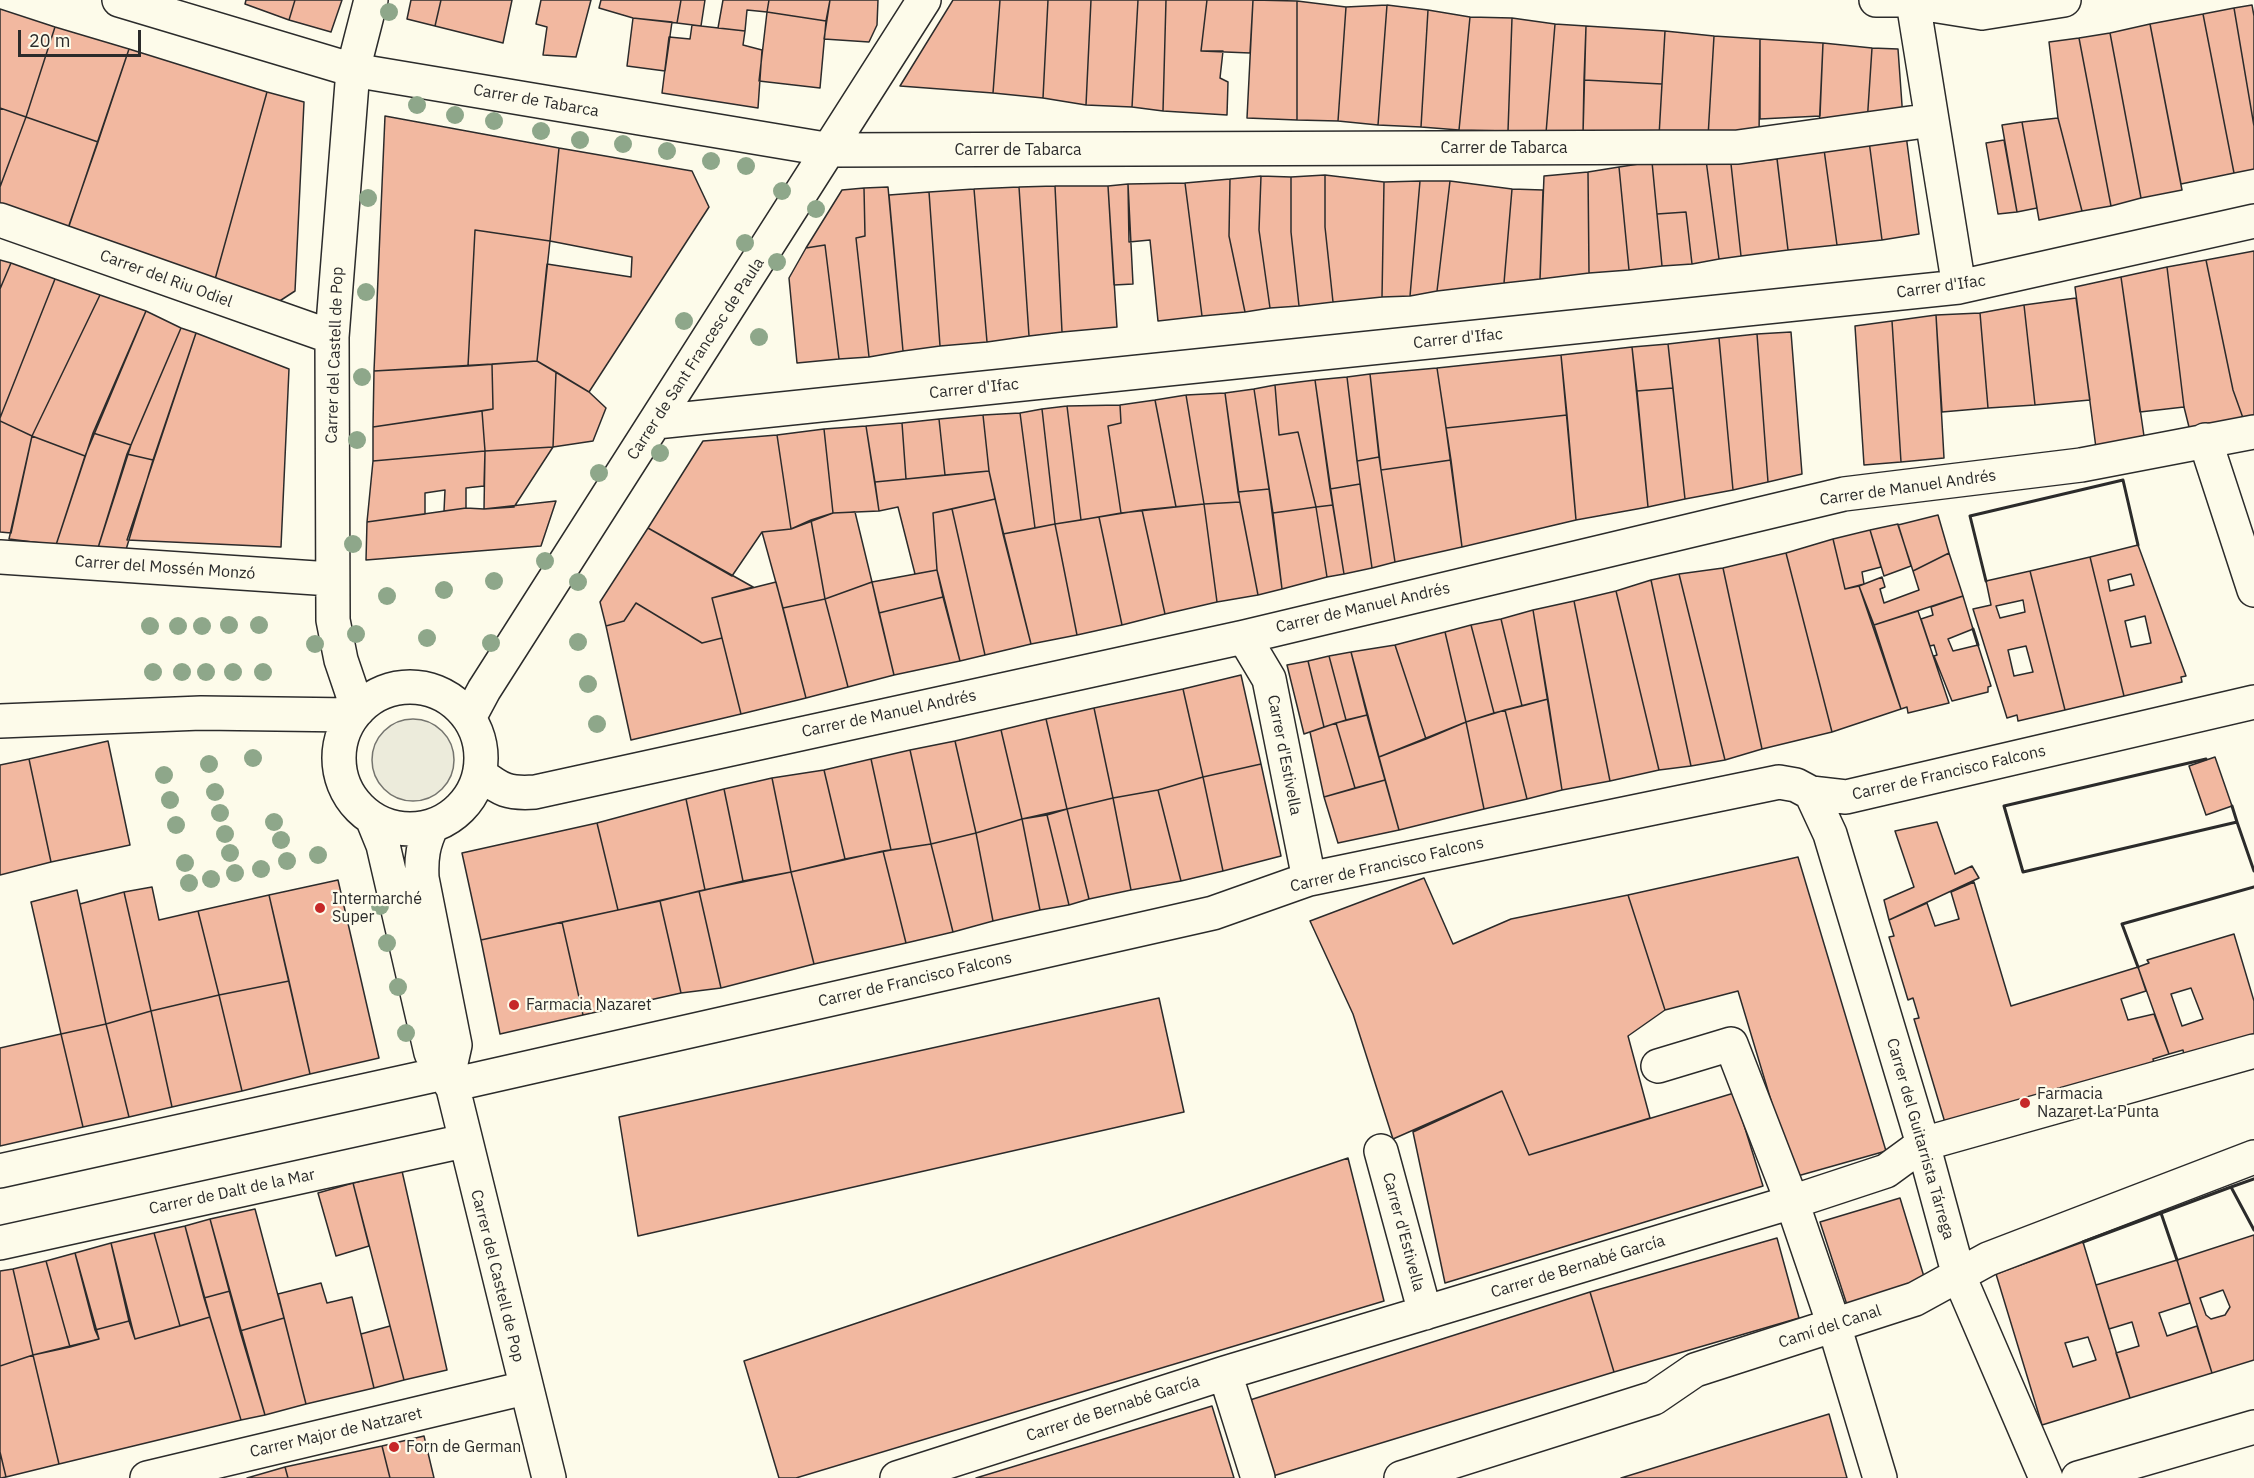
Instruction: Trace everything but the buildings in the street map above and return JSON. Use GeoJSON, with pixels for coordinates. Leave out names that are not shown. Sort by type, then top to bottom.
{"type":"FeatureCollection","features":[{"type":"Feature","properties":{"kind":"street","name":"Carrer de Tabarca"},"geometry":{"type":"LineString","coordinates":[[119,0],[353,70],[831,150],[1738,147],[1932,120]]}},
{"type":"Feature","properties":{"kind":"street","name":"Carrer del Castell de Pop"},"geometry":{"type":"LineString","coordinates":[[355,713],[333,620],[331,579],[333,338],[353,70],[372,0]]}},
{"type":"Feature","properties":{"kind":"street","name":"Carrer de Sant Francesc de Paula"},"geometry":{"type":"LineString","coordinates":[[469,718],[484,690],[831,150],[924,0]]}},
{"type":"Feature","properties":{"kind":"street"},"geometry":{"type":"LineString","coordinates":[[1876,0],[1914,1],[1982,13],[2064,0]]}},
{"type":"Feature","properties":{"kind":"street"},"geometry":{"type":"LineString","coordinates":[[1914,1],[1959,287]]}},
{"type":"Feature","properties":{"kind":"street","name":"Carrer del Riu Odiel"},"geometry":{"type":"LineString","coordinates":[[0,220],[333,338]]}},
{"type":"Feature","properties":{"kind":"street","name":"Carrer d'Ifac"},"geometry":{"type":"LineString","coordinates":[[656,422],[1959,287],[2254,221]]}},
{"type":"Feature","properties":{"kind":"street","name":"Carrer de Manuel Andrés"},"geometry":{"type":"LineString","coordinates":[[480,774],[500,789],[515,794],[535,792],[1244,637],[1844,494],[2081,465],[2254,432]]}},
{"type":"Feature","properties":{"kind":"street"},"geometry":{"type":"LineString","coordinates":[[2205,440],[2254,590]]}},
{"type":"Feature","properties":{"kind":"street","name":"Carrer del Mossén Monzó"},"geometry":{"type":"LineString","coordinates":[[0,557],[331,579]]}},
{"type":"Feature","properties":{"kind":"street","name":"Carrer d'Estivella"},"geometry":{"type":"LineString","coordinates":[[1244,637],[1269,679],[1309,879]]}},
{"type":"Feature","properties":{"kind":"street"},"geometry":{"type":"LineString","coordinates":[[407,686],[430,688],[450,698],[469,718],[476,732],[481,753],[480,774],[471,796],[454,814],[432,826],[412,829],[391,826],[372,818],[358,807],[341,776],[339,753],[344,730],[355,713],[371,698],[388,690],[407,686]]}},
{"type":"Feature","properties":{"kind":"street","name":"Carrer de Francisco Falcons"},"geometry":{"type":"LineString","coordinates":[[450,1079],[1213,913],[1309,879],[1779,782],[1796,785],[1811,794],[1846,797],[2254,702]]}},
{"type":"Feature","properties":{"kind":"street"},"geometry":{"type":"LineString","coordinates":[[0,721],[201,713],[355,713]]}},
{"type":"Feature","properties":{"kind":"street","name":"Carrer del Guitarrista Tárrega"},"geometry":{"type":"LineString","coordinates":[[1811,794],[1830,834],[1923,1144],[1959,1276],[2046,1478]]}},
{"type":"Feature","properties":{"kind":"street","name":"Carrer del Castell de Pop"},"geometry":{"type":"LineString","coordinates":[[372,818],[383,844],[431,1053],[450,1079]]}},
{"type":"Feature","properties":{"kind":"street","name":"Carrer del Castell de Pop"},"geometry":{"type":"LineString","coordinates":[[432,826],[424,841],[421,857],[422,878],[456,1045],[450,1079],[549,1478]]}},
{"type":"Feature","properties":{"kind":"street"},"geometry":{"type":"LineString","coordinates":[[1658,1066],[1731,1044],[1792,1202],[1834,1325],[1880,1478]]}},
{"type":"Feature","properties":{"kind":"street","name":"Carrer de Bernabé García"},"geometry":{"type":"LineString","coordinates":[[897,1478],[1225,1373],[1792,1202],[1886,1171],[1923,1144],[2254,1051]]}},
{"type":"Feature","properties":{"kind":"street"},"geometry":{"type":"LineString","coordinates":[[0,1171],[450,1079]]}},
{"type":"Feature","properties":{"kind":"street","name":"Carrer de Dalt de la Mar"},"geometry":{"type":"LineString","coordinates":[[0,1243],[464,1141]]}},
{"type":"Feature","properties":{"kind":"street","name":"Carrer d'Estivella"},"geometry":{"type":"LineString","coordinates":[[1381,1151],[1425,1313]]}},
{"type":"Feature","properties":{"kind":"street","name":"Camí del Canal"},"geometry":{"type":"LineString","coordinates":[[1401,1478],[1654,1398],[1695,1370],[1916,1299],[1988,1259],[2254,1157]]}},
{"type":"Feature","properties":{"kind":"street"},"geometry":{"type":"LineString","coordinates":[[1225,1373],[1258,1478]]}},
{"type":"Feature","properties":{"kind":"street","name":"Carrer Major de Natzaret"},"geometry":{"type":"LineString","coordinates":[[147,1478],[525,1388]]}},
{"type":"Feature","properties":{"kind":"street"},"geometry":{"type":"LineString","coordinates":[[2078,1478],[2254,1426]]}},
{"type":"Feature","properties":{"kind":"shaded area"},"geometry":{"type":"Polygon","coordinates":[[[413,719],[429,722],[442,731],[451,744],[454,760],[451,776],[442,789],[429,798],[413,801],[397,798],[384,789],[375,776],[372,760],[375,744],[384,731],[397,722],[413,719]]]}},
{"type":"Feature","properties":{"kind":"wall"},"geometry":{"type":"LineString","coordinates":[[1986,581],[1970,516],[2123,480],[2138,545]]}},
{"type":"Feature","properties":{"kind":"wall"},"geometry":{"type":"LineString","coordinates":[[1973,629],[1978,645]]}},
{"type":"Feature","properties":{"kind":"wall"},"geometry":{"type":"LineString","coordinates":[[2206,759],[2004,806],[2023,872],[2237,822],[2232,806]]}},
{"type":"Feature","properties":{"kind":"wall"},"geometry":{"type":"LineString","coordinates":[[2237,822],[2254,871]]}},
{"type":"Feature","properties":{"kind":"wall"},"geometry":{"type":"LineString","coordinates":[[2138,967],[2122,924],[2254,887]]}},
{"type":"Feature","properties":{"kind":"wall"},"geometry":{"type":"LineString","coordinates":[[2231,1187],[2254,1179]]}},
{"type":"Feature","properties":{"kind":"wall"},"geometry":{"type":"LineString","coordinates":[[2083,1242],[2231,1187],[2254,1230]]}},
{"type":"Feature","properties":{"kind":"wall"},"geometry":{"type":"LineString","coordinates":[[2161,1213],[2177,1260]]}},
{"type":"Feature","properties":{"kind":"place","name":"Intermarché Super"},"geometry":{"type":"Point","coordinates":[320,908]}},
{"type":"Feature","properties":{"kind":"place","name":"Farmacia Nazaret"},"geometry":{"type":"Point","coordinates":[514,1005]}},
{"type":"Feature","properties":{"kind":"place","name":"Farmacia Nazaret La Punta"},"geometry":{"type":"Point","coordinates":[2025,1103]}},
{"type":"Feature","properties":{"kind":"place","name":"Forn de German"},"geometry":{"type":"Point","coordinates":[394,1447]}}]}
